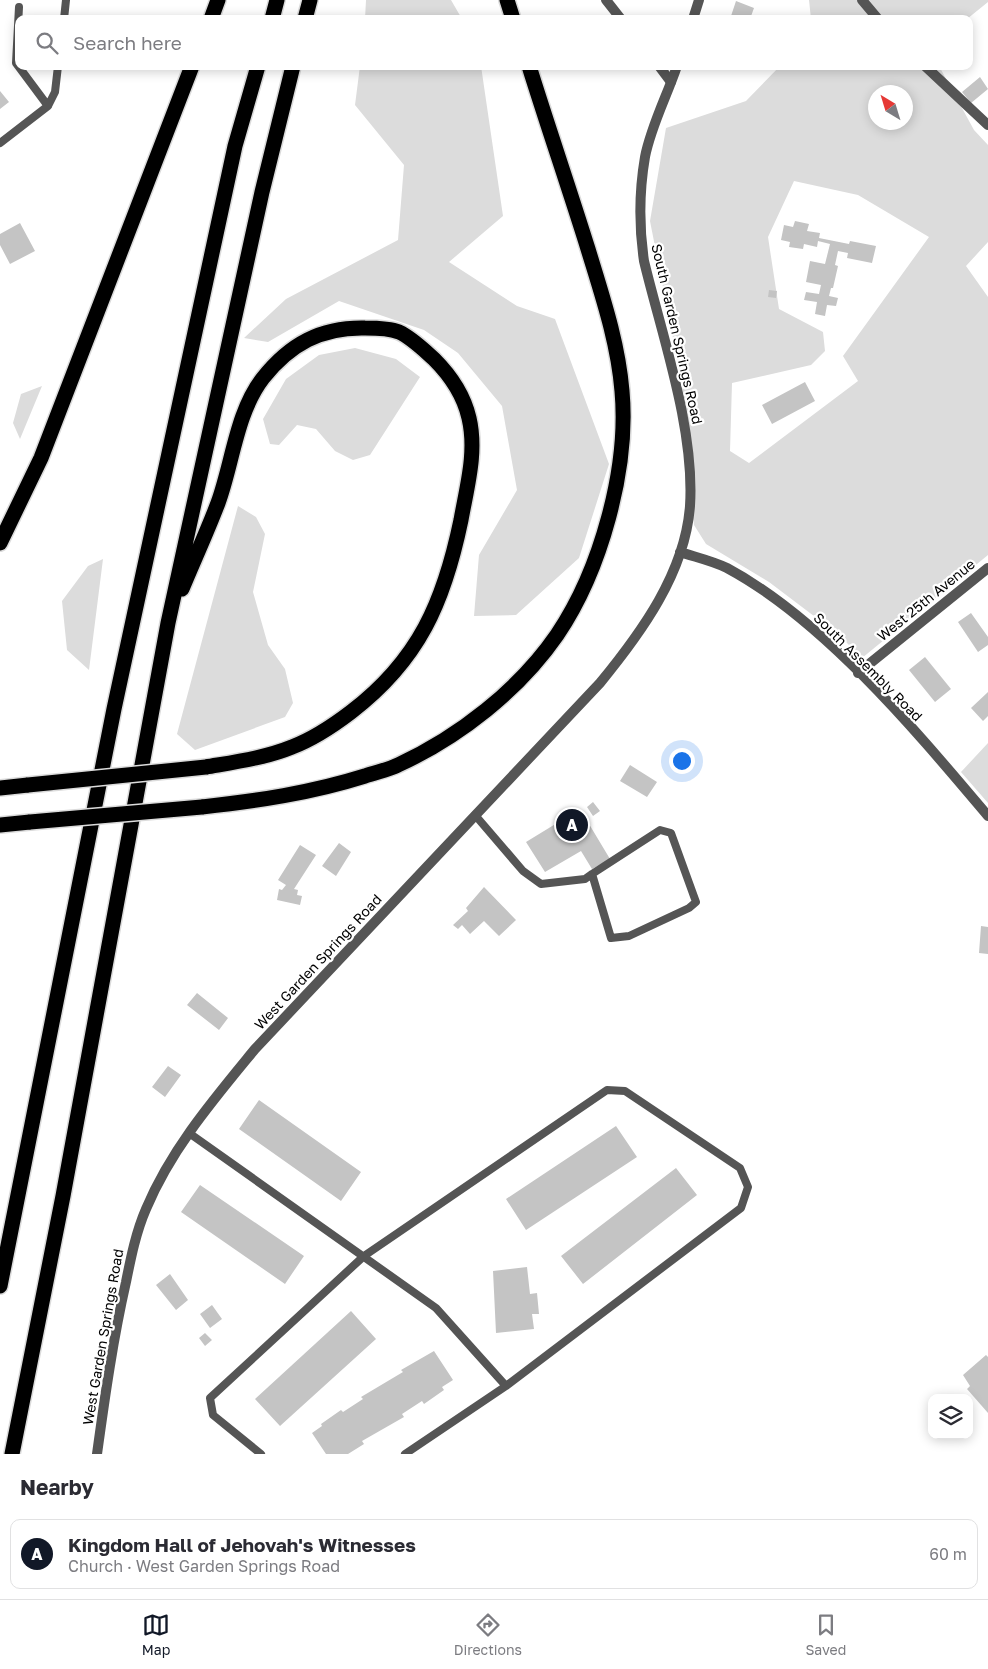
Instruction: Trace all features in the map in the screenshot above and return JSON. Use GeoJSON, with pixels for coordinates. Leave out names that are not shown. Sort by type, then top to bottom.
{"type":"FeatureCollection","features":[{"type":"Feature","properties":{"kind":"highway"},"geometry":{"type":"LineString","coordinates":[[212,15],[218,0]]}},
{"type":"Feature","properties":{"kind":"highway"},"geometry":{"type":"LineString","coordinates":[[273,15],[277,0]]}},
{"type":"Feature","properties":{"kind":"highway"},"geometry":{"type":"LineString","coordinates":[[306,15],[310,0]]}},
{"type":"Feature","properties":{"kind":"highway"},"geometry":{"type":"LineString","coordinates":[[507,0],[512,15]]}},
{"type":"Feature","properties":{"kind":"highway"},"geometry":{"type":"LineString","coordinates":[[0,543],[41,458],[190,70]]}},
{"type":"Feature","properties":{"kind":"highway"},"geometry":{"type":"LineString","coordinates":[[0,1286],[116,700],[235,146],[257,70]]}},
{"type":"Feature","properties":{"kind":"highway"},"geometry":{"type":"LineString","coordinates":[[12,1454],[63,1196],[168,623],[262,192],[293,70]]}},
{"type":"Feature","properties":{"kind":"highway"},"geometry":{"type":"LineString","coordinates":[[0,825],[202,807],[276,798],[320,790],[397,766],[440,741],[486,710],[523,676],[556,635],[577,598],[612,509],[620,468],[624,423],[622,389],[616,350],[602,297],[530,70]]}},
{"type":"Feature","properties":{"kind":"highway"},"geometry":{"type":"LineString","coordinates":[[0,788],[206,767],[254,759],[294,747],[333,726],[369,698],[398,670],[424,633],[441,594],[458,534],[471,466],[473,440],[470,418],[460,393],[442,368],[414,342],[398,332],[380,328],[357,328],[316,334],[279,360],[254,392],[244,413],[218,502],[168,623]]}},
{"type":"Feature","properties":{"kind":"street"},"geometry":{"type":"LineString","coordinates":[[606,0],[618,15]]}},
{"type":"Feature","properties":{"kind":"street"},"geometry":{"type":"LineString","coordinates":[[694,15],[699,0]]}},
{"type":"Feature","properties":{"kind":"street"},"geometry":{"type":"LineString","coordinates":[[862,0],[875,15]]}},
{"type":"Feature","properties":{"kind":"street"},"geometry":{"type":"LineString","coordinates":[[662,70],[671,82]]}},
{"type":"Feature","properties":{"kind":"street","name":"South Garden Springs Road"},"geometry":{"type":"LineString","coordinates":[[676,70],[646,156],[641,198],[640,233],[644,261],[685,425],[690,472],[690,508],[680,552]]}},
{"type":"Feature","properties":{"kind":"street"},"geometry":{"type":"LineString","coordinates":[[930,70],[988,125]]}},
{"type":"Feature","properties":{"kind":"street","name":"South Assembly Road"},"geometry":{"type":"LineString","coordinates":[[680,552],[725,567],[767,594],[823,638],[858,673],[988,816]]}},
{"type":"Feature","properties":{"kind":"street","name":"West Garden Springs Road"},"geometry":{"type":"LineString","coordinates":[[97,1454],[120,1308],[136,1238],[147,1208],[171,1161],[189,1133],[254,1049],[600,683],[625,653],[667,584],[680,552]]}},
{"type":"Feature","properties":{"kind":"street","name":"West 25th Avenue"},"geometry":{"type":"LineString","coordinates":[[858,673],[988,568]]}},
{"type":"Feature","properties":{"kind":"lane"},"geometry":{"type":"LineString","coordinates":[[64,15],[66,0]]}},
{"type":"Feature","properties":{"kind":"lane"},"geometry":{"type":"LineString","coordinates":[[19,7],[19,15]]}},
{"type":"Feature","properties":{"kind":"lane"},"geometry":{"type":"LineString","coordinates":[[21,70],[48,106]]}},
{"type":"Feature","properties":{"kind":"lane"},"geometry":{"type":"LineString","coordinates":[[0,143],[48,106],[55,92],[58,70]]}},
{"type":"Feature","properties":{"kind":"lane"},"geometry":{"type":"LineString","coordinates":[[476,815],[523,871],[541,884],[585,879],[592,874],[660,830],[670,833],[696,902],[689,908],[629,936],[612,938],[592,874]]}},
{"type":"Feature","properties":{"kind":"lane"},"geometry":{"type":"LineString","coordinates":[[261,1454],[213,1415],[210,1398],[364,1256],[607,1090],[624,1092],[740,1168],[748,1187],[741,1208],[506,1386],[405,1454]]}},
{"type":"Feature","properties":{"kind":"lane"},"geometry":{"type":"LineString","coordinates":[[189,1133],[436,1308],[506,1386]]}},
{"type":"Feature","properties":{"kind":"shaded area"},"geometry":{"type":"Polygon","coordinates":[[[366,0],[451,0],[460,15],[365,15],[366,0]]]}},
{"type":"Feature","properties":{"kind":"shaded area"},"geometry":{"type":"Polygon","coordinates":[[[809,0],[988,0],[972,15],[811,15],[809,0]]]}},
{"type":"Feature","properties":{"kind":"shaded area"},"geometry":{"type":"Polygon","coordinates":[[[359,70],[482,70],[503,216],[449,262],[517,306],[555,319],[609,464],[579,558],[516,615],[474,616],[479,555],[517,490],[502,406],[458,353],[424,330],[339,301],[268,342],[244,338],[286,299],[398,240],[404,165],[355,105],[359,70]]]}},
{"type":"Feature","properties":{"kind":"shaded area"},"geometry":{"type":"Polygon","coordinates":[[[776,70],[941,70],[974,130],[988,145],[988,242],[966,266],[988,297],[988,555],[862,658],[839,635],[769,582],[706,544],[694,525],[682,384],[650,221],[666,128],[746,101],[776,70]],[[794,181],[768,237],[779,309],[823,332],[825,351],[811,365],[732,383],[730,451],[749,463],[858,381],[843,356],[929,237],[858,195],[794,181]]]}},
{"type":"Feature","properties":{"kind":"shaded area"},"geometry":{"type":"Polygon","coordinates":[[[355,348],[396,359],[420,377],[370,455],[353,460],[335,451],[316,429],[297,425],[279,445],[270,444],[263,419],[286,379],[319,355],[355,348]]]}},
{"type":"Feature","properties":{"kind":"shaded area"},"geometry":{"type":"Polygon","coordinates":[[[42,386],[20,439],[13,423],[21,394],[42,386]]]}},
{"type":"Feature","properties":{"kind":"shaded area"},"geometry":{"type":"Polygon","coordinates":[[[238,506],[256,517],[265,534],[253,592],[268,645],[285,669],[293,703],[285,717],[195,750],[177,734],[238,506]]]}},
{"type":"Feature","properties":{"kind":"shaded area"},"geometry":{"type":"Polygon","coordinates":[[[103,559],[89,670],[67,650],[62,601],[88,566],[103,559]]]}},
{"type":"Feature","properties":{"kind":"shaded area"},"geometry":{"type":"Polygon","coordinates":[[[988,743],[988,803],[961,772],[988,743]]]}},
{"type":"Feature","properties":{"kind":"building"},"geometry":{"type":"Polygon","coordinates":[[[736,1],[754,8],[751,15],[731,15],[736,1]]]}},
{"type":"Feature","properties":{"kind":"building"},"geometry":{"type":"Polygon","coordinates":[[[980,77],[988,89],[971,103],[962,92],[980,77]]]}},
{"type":"Feature","properties":{"kind":"building"},"geometry":{"type":"Polygon","coordinates":[[[0,91],[9,102],[0,109],[0,91]]]}},
{"type":"Feature","properties":{"kind":"building"},"geometry":{"type":"Polygon","coordinates":[[[795,221],[809,224],[807,231],[820,233],[819,238],[849,244],[850,241],[876,246],[872,263],[847,258],[848,253],[838,251],[835,265],[838,266],[833,288],[831,288],[829,296],[838,298],[836,306],[827,305],[825,316],[815,314],[817,302],[804,300],[806,292],[819,294],[821,285],[806,282],[810,261],[825,264],[830,244],[818,241],[817,247],[804,244],[803,249],[789,247],[790,242],[781,240],[784,225],[793,227],[795,221]]]}},
{"type":"Feature","properties":{"kind":"building"},"geometry":{"type":"Polygon","coordinates":[[[20,223],[35,251],[10,264],[0,245],[0,234],[20,223]]]}},
{"type":"Feature","properties":{"kind":"building"},"geometry":{"type":"Polygon","coordinates":[[[769,290],[777,291],[776,298],[768,297],[769,290]]]}},
{"type":"Feature","properties":{"kind":"building"},"geometry":{"type":"Polygon","coordinates":[[[805,382],[815,401],[772,424],[762,405],[805,382]]]}},
{"type":"Feature","properties":{"kind":"building"},"geometry":{"type":"Polygon","coordinates":[[[971,613],[988,637],[988,645],[978,652],[958,622],[971,613]]]}},
{"type":"Feature","properties":{"kind":"building"},"geometry":{"type":"Polygon","coordinates":[[[925,657],[951,689],[935,702],[909,670],[925,657]]]}},
{"type":"Feature","properties":{"kind":"building"},"geometry":{"type":"Polygon","coordinates":[[[988,692],[988,716],[983,721],[971,708],[988,692]]]}},
{"type":"Feature","properties":{"kind":"building"},"geometry":{"type":"Polygon","coordinates":[[[630,765],[657,782],[647,797],[620,781],[630,765]]]}},
{"type":"Feature","properties":{"kind":"building"},"geometry":{"type":"Polygon","coordinates":[[[593,802],[600,811],[593,816],[587,807],[593,802]]]}},
{"type":"Feature","properties":{"kind":"building"},"geometry":{"type":"Polygon","coordinates":[[[580,809],[610,859],[592,869],[581,851],[545,872],[526,842],[580,809]]]}},
{"type":"Feature","properties":{"kind":"building"},"geometry":{"type":"Polygon","coordinates":[[[339,843],[351,852],[336,876],[322,866],[339,843]]]}},
{"type":"Feature","properties":{"kind":"building"},"geometry":{"type":"Polygon","coordinates":[[[300,845],[316,855],[294,889],[298,890],[297,895],[302,896],[300,905],[277,900],[279,889],[282,890],[286,885],[278,880],[300,845]]]}},
{"type":"Feature","properties":{"kind":"building"},"geometry":{"type":"Polygon","coordinates":[[[484,887],[516,920],[499,936],[484,921],[470,934],[462,925],[458,929],[453,925],[468,911],[466,908],[484,887]]]}},
{"type":"Feature","properties":{"kind":"building"},"geometry":{"type":"Polygon","coordinates":[[[981,926],[988,927],[988,954],[979,953],[981,926]]]}},
{"type":"Feature","properties":{"kind":"building"},"geometry":{"type":"Polygon","coordinates":[[[197,993],[228,1018],[219,1030],[187,1005],[197,993]]]}},
{"type":"Feature","properties":{"kind":"building"},"geometry":{"type":"Polygon","coordinates":[[[168,1066],[181,1075],[165,1097],[152,1087],[168,1066]]]}},
{"type":"Feature","properties":{"kind":"building"},"geometry":{"type":"Polygon","coordinates":[[[259,1100],[361,1172],[341,1201],[239,1129],[259,1100]]]}},
{"type":"Feature","properties":{"kind":"building"},"geometry":{"type":"Polygon","coordinates":[[[616,1126],[637,1157],[526,1230],[506,1199],[616,1126]]]}},
{"type":"Feature","properties":{"kind":"building"},"geometry":{"type":"Polygon","coordinates":[[[676,1168],[697,1195],[583,1284],[561,1256],[676,1168]]]}},
{"type":"Feature","properties":{"kind":"building"},"geometry":{"type":"Polygon","coordinates":[[[200,1185],[304,1256],[285,1284],[181,1212],[200,1185]]]}},
{"type":"Feature","properties":{"kind":"building"},"geometry":{"type":"Polygon","coordinates":[[[527,1267],[530,1294],[537,1293],[539,1314],[532,1314],[534,1329],[496,1333],[493,1271],[527,1267]]]}},
{"type":"Feature","properties":{"kind":"building"},"geometry":{"type":"Polygon","coordinates":[[[170,1274],[188,1300],[176,1310],[156,1285],[170,1274]]]}},
{"type":"Feature","properties":{"kind":"building"},"geometry":{"type":"Polygon","coordinates":[[[212,1305],[222,1319],[210,1328],[200,1314],[212,1305]]]}},
{"type":"Feature","properties":{"kind":"building"},"geometry":{"type":"Polygon","coordinates":[[[351,1311],[376,1339],[280,1426],[255,1399],[351,1311]]]}},
{"type":"Feature","properties":{"kind":"building"},"geometry":{"type":"Polygon","coordinates":[[[205,1333],[212,1340],[205,1346],[199,1338],[205,1333]]]}},
{"type":"Feature","properties":{"kind":"building"},"geometry":{"type":"Polygon","coordinates":[[[434,1351],[453,1380],[442,1387],[444,1390],[424,1404],[422,1401],[402,1414],[404,1417],[362,1441],[364,1444],[348,1454],[326,1454],[312,1433],[322,1426],[321,1424],[341,1410],[343,1412],[363,1399],[361,1397],[403,1372],[401,1370],[434,1351]]]}},
{"type":"Feature","properties":{"kind":"building"},"geometry":{"type":"Polygon","coordinates":[[[986,1355],[988,1357],[988,1413],[967,1389],[970,1386],[963,1375],[986,1355]]]}},
{"type":"Feature","properties":{"kind":"place","name":"Kingdom Hall of Jehovah's Witnesses"},"geometry":{"type":"Point","coordinates":[572,825]}}]}
